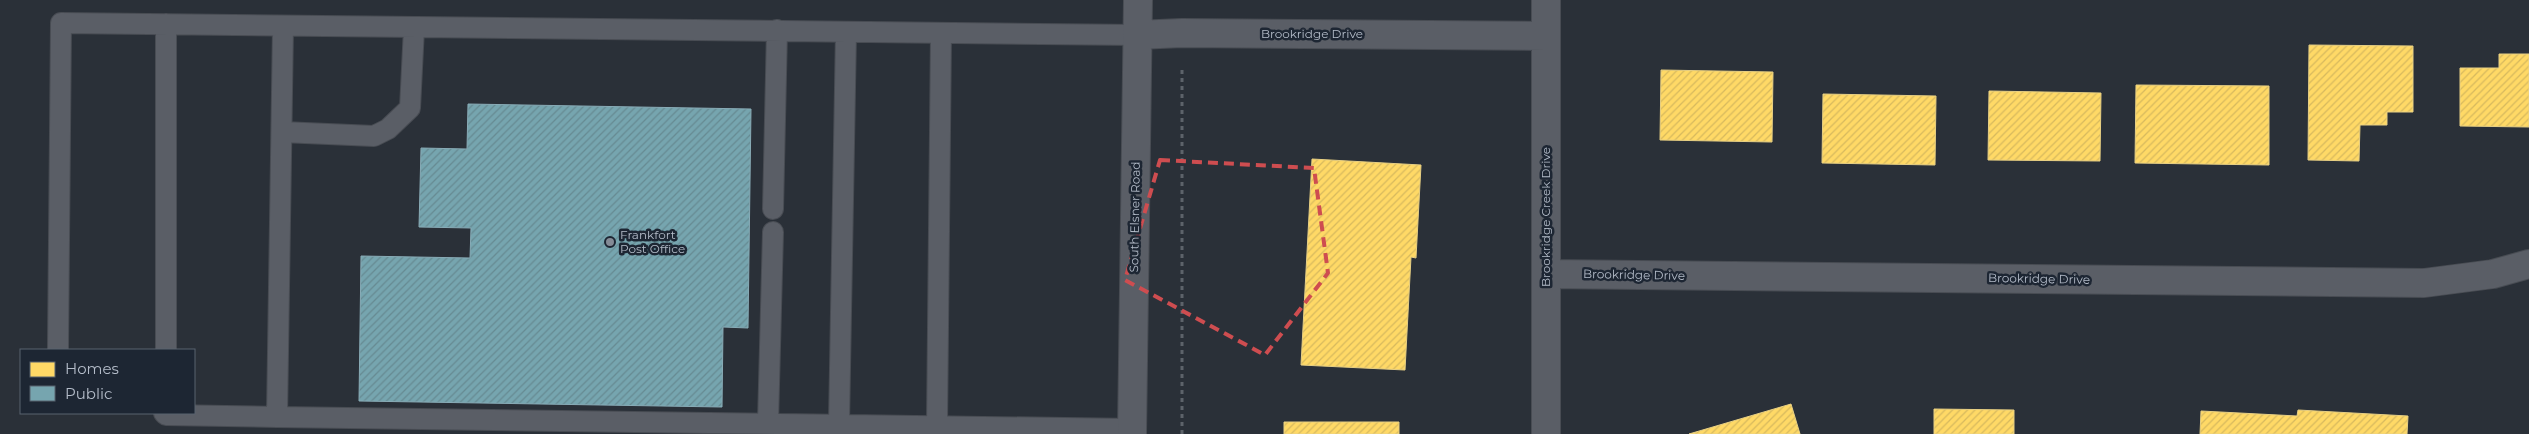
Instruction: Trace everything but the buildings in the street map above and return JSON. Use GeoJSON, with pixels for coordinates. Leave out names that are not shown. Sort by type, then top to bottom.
{"type":"FeatureCollection","features":[{"type":"Feature","properties":{"kind":"street","name":"South Elsner Road"},"geometry":{"type":"LineString","coordinates":[[1132,431],[1138,0]]}},
{"type":"Feature","properties":{"kind":"street","name":"Brookridge Creek Drive"},"geometry":{"type":"LineString","coordinates":[[1546,0],[1546,434]]}},
{"type":"Feature","properties":{"kind":"street","name":"Brookridge Drive"},"geometry":{"type":"LineString","coordinates":[[1137,35],[1182,33],[1546,36]]}},
{"type":"Feature","properties":{"kind":"street","name":"Brookridge Drive"},"geometry":{"type":"LineString","coordinates":[[1546,274],[2424,283],[2493,274],[2529,264]]}},
{"type":"Feature","properties":{"kind":"lane"},"geometry":{"type":"LineString","coordinates":[[58,349],[61,23],[1137,35]]}},
{"type":"Feature","properties":{"kind":"lane"},"geometry":{"type":"LineString","coordinates":[[166,24],[166,349]]}},
{"type":"Feature","properties":{"kind":"lane"},"geometry":{"type":"LineString","coordinates":[[277,416],[284,26]]}},
{"type":"Feature","properties":{"kind":"lane"},"geometry":{"type":"LineString","coordinates":[[282,132],[374,136],[388,129],[410,108],[414,28]]}},
{"type":"Feature","properties":{"kind":"lane"},"geometry":{"type":"LineString","coordinates":[[773,209],[777,30]]}},
{"type":"Feature","properties":{"kind":"lane"},"geometry":{"type":"LineString","coordinates":[[839,424],[846,32]]}},
{"type":"Feature","properties":{"kind":"lane"},"geometry":{"type":"LineString","coordinates":[[937,426],[941,33]]}},
{"type":"Feature","properties":{"kind":"lane"},"geometry":{"type":"LineString","coordinates":[[768,423],[773,232]]}},
{"type":"Feature","properties":{"kind":"lane"},"geometry":{"type":"LineString","coordinates":[[195,414],[839,424],[1132,431]]}},
{"type":"Feature","properties":{"kind":"path"},"geometry":{"type":"LineString","coordinates":[[1182,33],[1182,434]]}},
{"type":"Feature","properties":{"kind":"highlighted area"},"geometry":{"type":"Polygon","coordinates":[[[1160,160],[1314,168],[1328,273],[1265,355],[1125,280],[1160,160]]]}},
{"type":"Feature","properties":{"kind":"place","name":"Frankfort Post Office"},"geometry":{"type":"Point","coordinates":[610,242]}}]}
